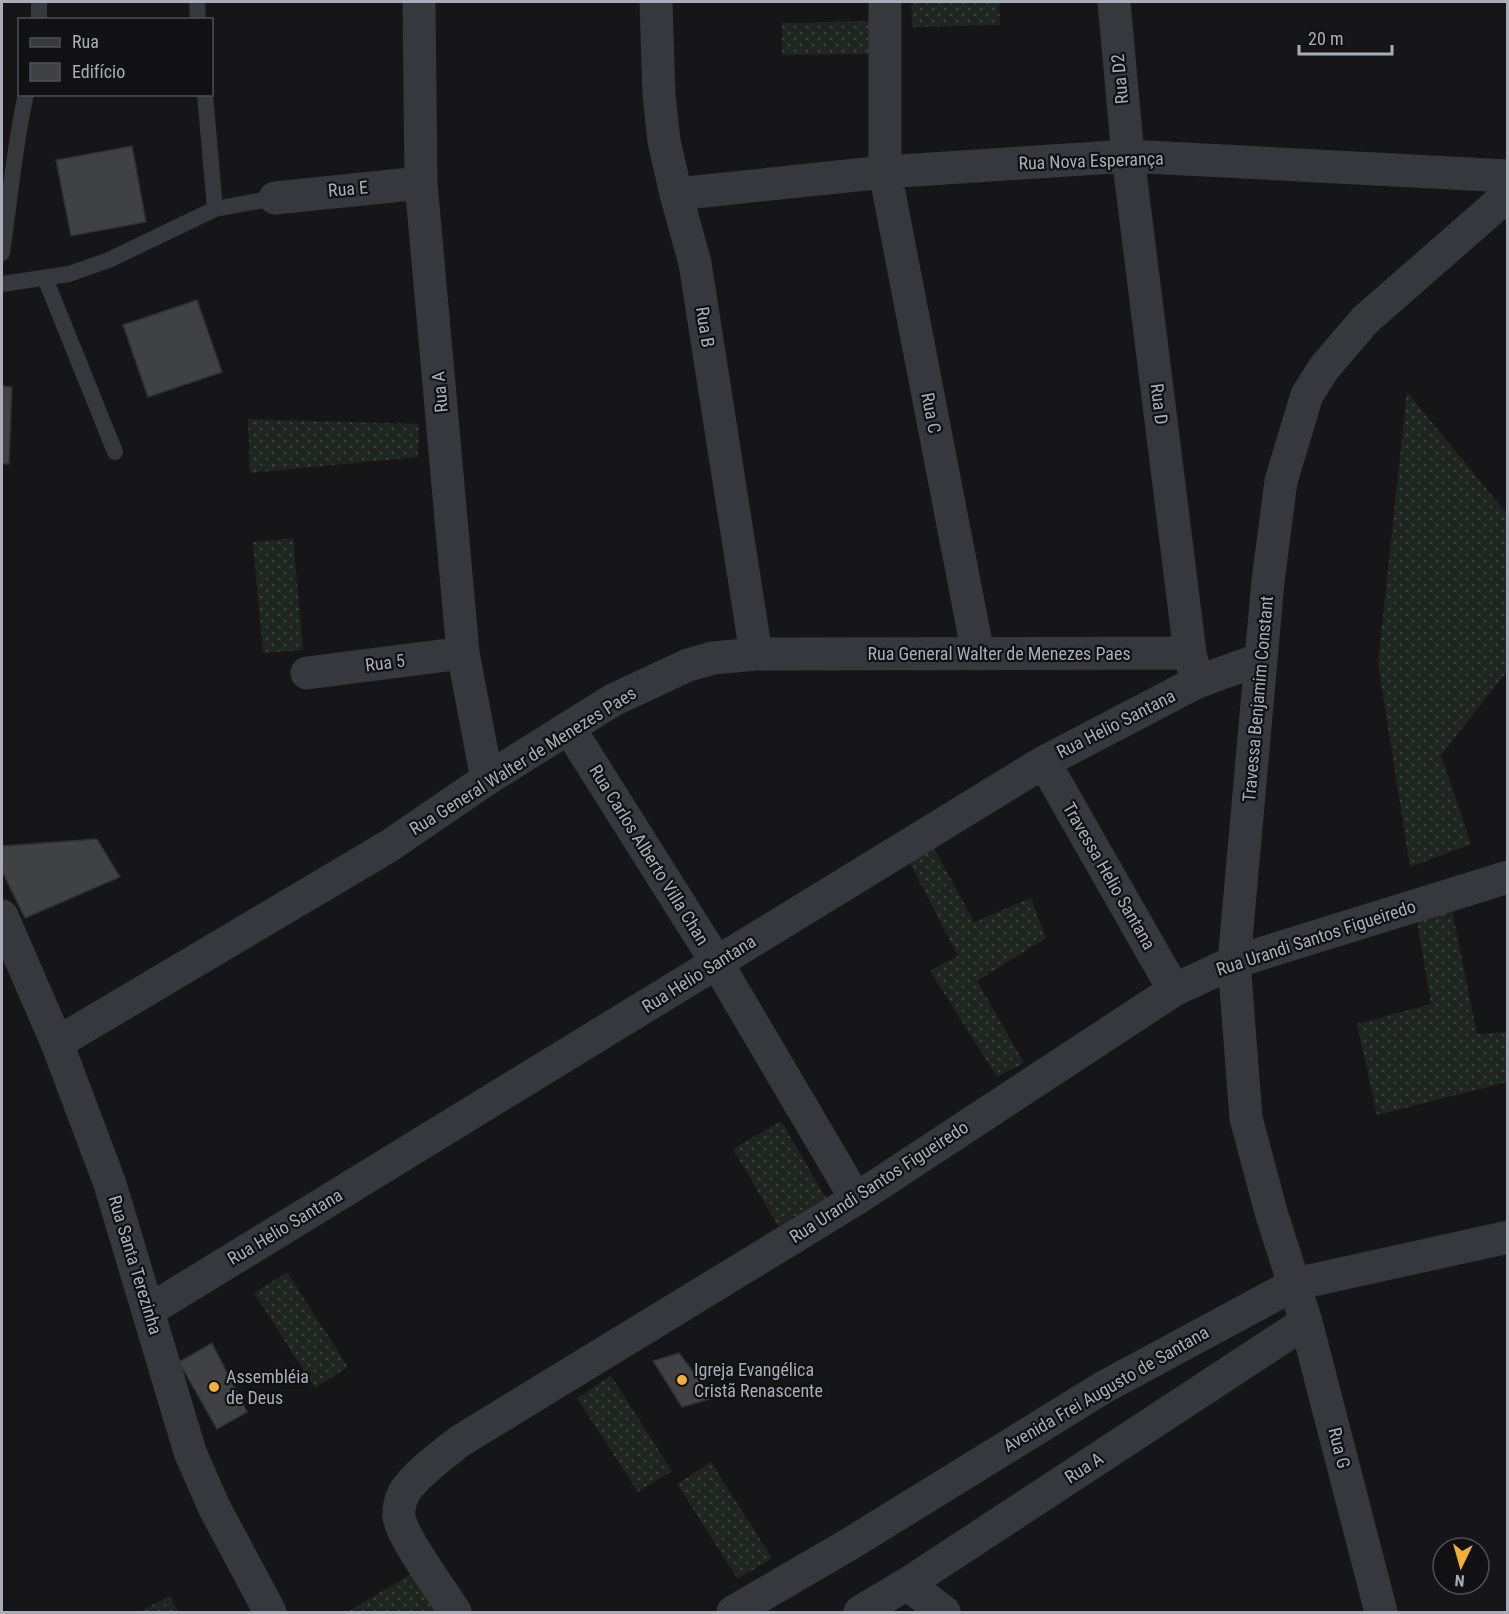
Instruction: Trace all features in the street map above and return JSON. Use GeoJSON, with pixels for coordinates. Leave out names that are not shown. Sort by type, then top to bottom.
{"type":"FeatureCollection","features":[{"type":"Feature","properties":{"kind":"street","name":"Rua A"},"geometry":{"type":"LineString","coordinates":[[419,2],[421,183],[463,653],[487,779]]}},
{"type":"Feature","properties":{"kind":"street","name":"Rua B"},"geometry":{"type":"LineString","coordinates":[[656,2],[659,95],[664,141],[695,263],[756,654]]}},
{"type":"Feature","properties":{"kind":"street","name":"Rua C"},"geometry":{"type":"LineString","coordinates":[[885,2],[885,172],[978,654]]}},
{"type":"Feature","properties":{"kind":"street","name":"Rua D2"},"geometry":{"type":"LineString","coordinates":[[1114,2],[1128,156]]}},
{"type":"Feature","properties":{"kind":"street","name":"Rua Nova Esperança"},"geometry":{"type":"LineString","coordinates":[[676,194],[885,172],[1128,156],[1508,176]]}},
{"type":"Feature","properties":{"kind":"street","name":"Rua D"},"geometry":{"type":"LineString","coordinates":[[1128,156],[1193,668]]}},
{"type":"Feature","properties":{"kind":"street","name":"Rua E"},"geometry":{"type":"LineString","coordinates":[[275,198],[421,183]]}},
{"type":"Feature","properties":{"kind":"street","name":"Travessa Benjamim Constant"},"geometry":{"type":"LineString","coordinates":[[1295,1284],[1271,1212],[1246,1118],[1234,962],[1261,659],[1281,481],[1307,395],[1323,368],[1365,320],[1508,195]]}},
{"type":"Feature","properties":{"kind":"street","name":"Rua 5"},"geometry":{"type":"LineString","coordinates":[[307,673],[463,653]]}},
{"type":"Feature","properties":{"kind":"street","name":"Rua General Walter de Menezes Paes"},"geometry":{"type":"LineString","coordinates":[[57,1043],[389,846],[487,779],[613,700],[667,674],[713,658],[756,654],[978,654],[1193,668]]}},
{"type":"Feature","properties":{"kind":"street","name":"Rua Helio Santana"},"geometry":{"type":"LineString","coordinates":[[148,1311],[1044,762],[1193,668],[1261,659]]}},
{"type":"Feature","properties":{"kind":"street","name":"Rua Carlos Alberto Villa Chan"},"geometry":{"type":"LineString","coordinates":[[569,728],[717,963],[856,1200]]}},
{"type":"Feature","properties":{"kind":"street","name":"Travessa Helio Santana"},"geometry":{"type":"LineString","coordinates":[[1044,762],[1174,990]]}},
{"type":"Feature","properties":{"kind":"street","name":"Rua Urandi Santos Figueiredo"},"geometry":{"type":"LineString","coordinates":[[455,1612],[401,1523],[400,1506],[406,1489],[436,1460],[460,1442],[856,1200],[1174,990],[1234,962],[1508,877]]}},
{"type":"Feature","properties":{"kind":"street","name":"Rua Santa Terezinha"},"geometry":{"type":"LineString","coordinates":[[2,916],[57,1043],[110,1184],[190,1452],[214,1507],[270,1612]]}},
{"type":"Feature","properties":{"kind":"street","name":"Avenida Frei Augusto de Santana"},"geometry":{"type":"LineString","coordinates":[[733,1612],[858,1539],[1104,1387],[1295,1284],[1508,1237]]}},
{"type":"Feature","properties":{"kind":"street","name":"Rua G"},"geometry":{"type":"LineString","coordinates":[[1295,1284],[1381,1612]]}},
{"type":"Feature","properties":{"kind":"street","name":"Rua A"},"geometry":{"type":"LineString","coordinates":[[860,1612],[907,1584],[1306,1322]]}},
{"type":"Feature","properties":{"kind":"street"},"geometry":{"type":"LineString","coordinates":[[907,1584],[944,1612]]}},
{"type":"Feature","properties":{"kind":"lane"},"geometry":{"type":"LineString","coordinates":[[39,2],[39,18]]}},
{"type":"Feature","properties":{"kind":"lane"},"geometry":{"type":"LineString","coordinates":[[197,2],[198,18]]}},
{"type":"Feature","properties":{"kind":"lane"},"geometry":{"type":"LineString","coordinates":[[2,253],[18,127],[26,96]]}},
{"type":"Feature","properties":{"kind":"lane"},"geometry":{"type":"LineString","coordinates":[[205,96],[215,209]]}},
{"type":"Feature","properties":{"kind":"lane"},"geometry":{"type":"LineString","coordinates":[[2,284],[69,274],[109,260],[215,209],[275,198]]}},
{"type":"Feature","properties":{"kind":"lane"},"geometry":{"type":"LineString","coordinates":[[45,278],[115,452]]}},
{"type":"Feature","properties":{"kind":"shaded area"},"geometry":{"type":"Polygon","coordinates":[[[911,2],[999,2],[1000,25],[912,27],[911,2]]]}},
{"type":"Feature","properties":{"kind":"shaded area"},"geometry":{"type":"Polygon","coordinates":[[[870,21],[871,54],[782,55],[782,23],[870,21]]]}},
{"type":"Feature","properties":{"kind":"shaded area"},"geometry":{"type":"Polygon","coordinates":[[[1407,392],[1507,514],[1507,671],[1441,755],[1471,844],[1410,867],[1378,663],[1407,392]]]}},
{"type":"Feature","properties":{"kind":"shaded area"},"geometry":{"type":"Polygon","coordinates":[[[248,419],[419,424],[418,457],[250,473],[248,419]]]}},
{"type":"Feature","properties":{"kind":"shaded area"},"geometry":{"type":"Polygon","coordinates":[[[293,538],[303,650],[263,653],[253,542],[293,538]]]}},
{"type":"Feature","properties":{"kind":"shaded area"},"geometry":{"type":"Polygon","coordinates":[[[933,846],[974,922],[1031,898],[1046,938],[977,981],[1024,1063],[997,1077],[930,971],[958,956],[910,863],[933,846]]]}},
{"type":"Feature","properties":{"kind":"shaded area"},"geometry":{"type":"Polygon","coordinates":[[[1452,910],[1477,1034],[1507,1032],[1507,1082],[1377,1115],[1357,1024],[1431,1004],[1417,921],[1452,910]]]}},
{"type":"Feature","properties":{"kind":"shaded area"},"geometry":{"type":"Polygon","coordinates":[[[781,1121],[826,1198],[778,1226],[733,1149],[781,1121]]]}},
{"type":"Feature","properties":{"kind":"shaded area"},"geometry":{"type":"Polygon","coordinates":[[[287,1272],[348,1367],[315,1388],[254,1293],[287,1272]]]}},
{"type":"Feature","properties":{"kind":"shaded area"},"geometry":{"type":"Polygon","coordinates":[[[611,1376],[672,1471],[638,1492],[577,1398],[611,1376]]]}},
{"type":"Feature","properties":{"kind":"shaded area"},"geometry":{"type":"Polygon","coordinates":[[[711,1462],[772,1558],[738,1579],[677,1484],[711,1462]]]}},
{"type":"Feature","properties":{"kind":"shaded area"},"geometry":{"type":"Polygon","coordinates":[[[413,1573],[436,1612],[347,1612],[413,1573]]]}},
{"type":"Feature","properties":{"kind":"shaded area"},"geometry":{"type":"Polygon","coordinates":[[[169,1596],[179,1612],[139,1612],[169,1596]]]}},
{"type":"Feature","properties":{"kind":"building"},"geometry":{"type":"Polygon","coordinates":[[[132,146],[146,222],[71,236],[56,160],[132,146]]]}},
{"type":"Feature","properties":{"kind":"building"},"geometry":{"type":"Polygon","coordinates":[[[197,300],[222,372],[148,397],[123,325],[197,300]]]}},
{"type":"Feature","properties":{"kind":"building"},"geometry":{"type":"Polygon","coordinates":[[[2,386],[12,387],[9,464],[2,464],[2,386]]]}},
{"type":"Feature","properties":{"kind":"building"},"geometry":{"type":"Polygon","coordinates":[[[97,839],[120,877],[25,918],[2,871],[2,846],[97,839]]]}},
{"type":"Feature","properties":{"kind":"building","name":"Assembléia de Deus"},"geometry":{"type":"Polygon","coordinates":[[[212,1343],[247,1412],[217,1429],[179,1362],[212,1343]]]}},
{"type":"Feature","properties":{"kind":"building","name":"Igreja Evangélica Cristã Renascente"},"geometry":{"type":"Polygon","coordinates":[[[679,1353],[713,1398],[682,1407],[653,1361],[679,1353]]]}},
{"type":"Feature","properties":{"kind":"place","name":"Igreja Evangélica Cristã Renascente"},"geometry":{"type":"Point","coordinates":[682,1380]}},
{"type":"Feature","properties":{"kind":"place","name":"Assembléia de Deus"},"geometry":{"type":"Point","coordinates":[214,1387]}}]}
